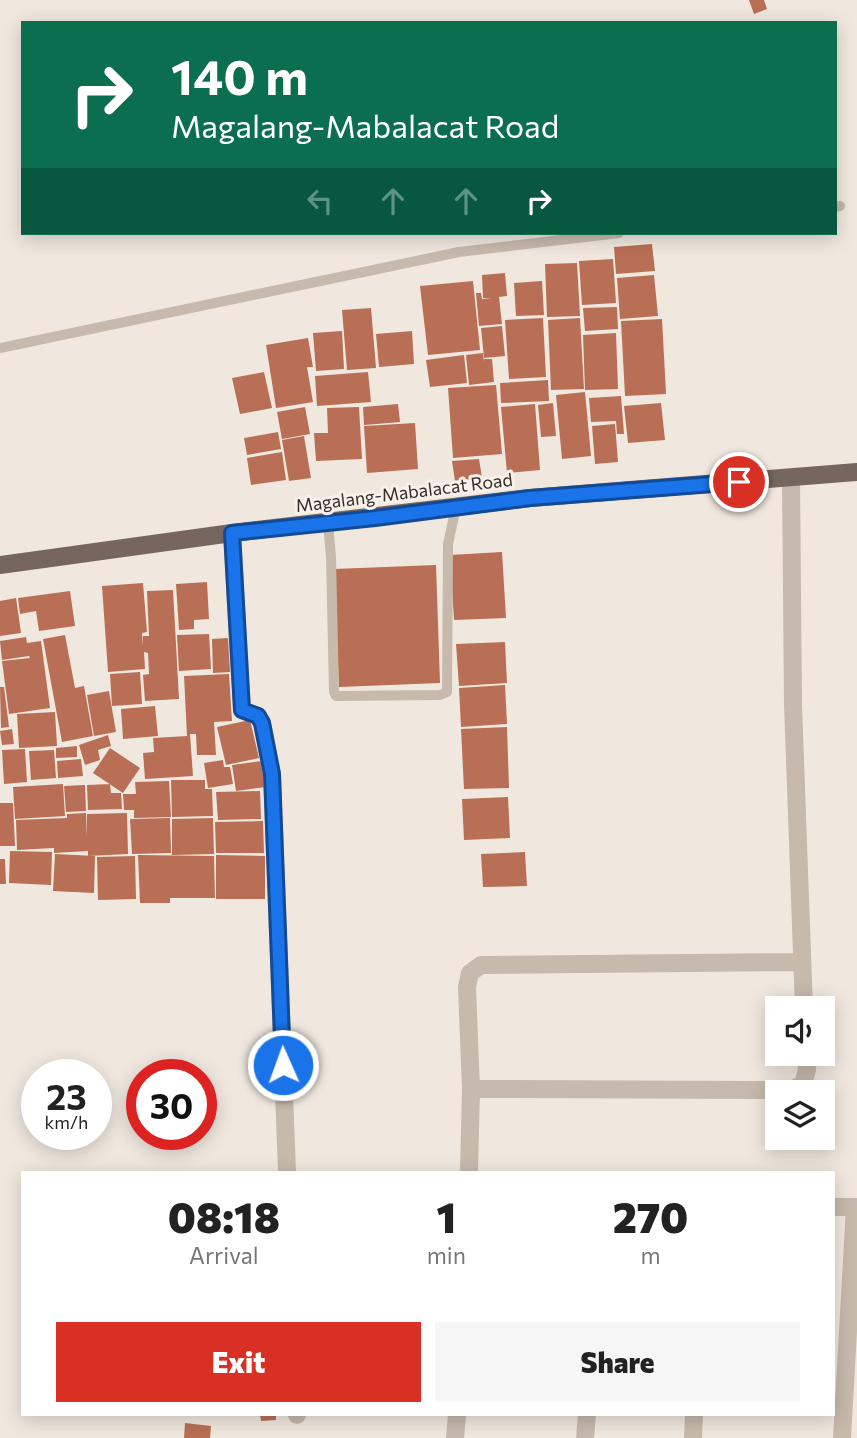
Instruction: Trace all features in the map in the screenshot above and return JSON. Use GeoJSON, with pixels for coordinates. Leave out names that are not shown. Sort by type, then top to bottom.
{"type":"FeatureCollection","features":[{"type":"Feature","properties":{"kind":"main road","name":"Magalang-Mabalacat Road"},"geometry":{"type":"LineString","coordinates":[[0,565],[456,506],[857,472]]}},
{"type":"Feature","properties":{"kind":"street"},"geometry":{"type":"LineString","coordinates":[[791,478],[793,705],[803,996]]}},
{"type":"Feature","properties":{"kind":"street"},"geometry":{"type":"LineString","coordinates":[[232,533],[242,710],[258,716],[262,723],[272,774],[287,1171]]}},
{"type":"Feature","properties":{"kind":"street"},"geometry":{"type":"LineString","coordinates":[[469,1171],[471,1089],[467,987],[470,973],[481,965],[802,962]]}},
{"type":"Feature","properties":{"kind":"street"},"geometry":{"type":"LineString","coordinates":[[471,1089],[791,1090],[803,1084],[807,1066]]}},
{"type":"Feature","properties":{"kind":"street"},"geometry":{"type":"LineString","coordinates":[[835,1207],[856,1207],[842,1438]]}},
{"type":"Feature","properties":{"kind":"street"},"geometry":{"type":"LineString","coordinates":[[455,1438],[457,1416]]}},
{"type":"Feature","properties":{"kind":"street"},"geometry":{"type":"LineString","coordinates":[[585,1438],[587,1416]]}},
{"type":"Feature","properties":{"kind":"street"},"geometry":{"type":"LineString","coordinates":[[693,1438],[694,1416]]}},
{"type":"Feature","properties":{"kind":"lane"},"geometry":{"type":"LineString","coordinates":[[0,348],[459,252],[603,235]]}},
{"type":"Feature","properties":{"kind":"lane"},"geometry":{"type":"LineString","coordinates":[[328,523],[336,696],[440,695],[446,692],[448,544],[456,506]]}},
{"type":"Feature","properties":{"kind":"building"},"geometry":{"type":"Polygon","coordinates":[[[749,0],[764,0],[767,9],[754,14],[749,0]]]}},
{"type":"Feature","properties":{"kind":"building"},"geometry":{"type":"Polygon","coordinates":[[[652,244],[655,271],[616,274],[614,247],[652,244]]]}},
{"type":"Feature","properties":{"kind":"building"},"geometry":{"type":"Polygon","coordinates":[[[613,259],[616,303],[582,305],[579,261],[613,259]]]}},
{"type":"Feature","properties":{"kind":"building"},"geometry":{"type":"Polygon","coordinates":[[[577,263],[580,316],[547,317],[545,264],[577,263]]]}},
{"type":"Feature","properties":{"kind":"building"},"geometry":{"type":"Polygon","coordinates":[[[505,273],[507,296],[499,297],[502,324],[479,326],[476,293],[481,293],[482,299],[492,298],[483,298],[482,275],[505,273]]]}},
{"type":"Feature","properties":{"kind":"building"},"geometry":{"type":"Polygon","coordinates":[[[654,275],[658,316],[620,319],[617,278],[654,275]]]}},
{"type":"Feature","properties":{"kind":"building"},"geometry":{"type":"Polygon","coordinates":[[[473,281],[480,350],[428,355],[420,286],[473,281]]]}},
{"type":"Feature","properties":{"kind":"building"},"geometry":{"type":"Polygon","coordinates":[[[542,281],[544,315],[516,316],[514,283],[542,281]]]}},
{"type":"Feature","properties":{"kind":"building"},"geometry":{"type":"Polygon","coordinates":[[[617,307],[618,329],[585,331],[583,308],[617,307]]]}},
{"type":"Feature","properties":{"kind":"building"},"geometry":{"type":"Polygon","coordinates":[[[371,308],[376,368],[347,370],[342,310],[371,308]]]}},
{"type":"Feature","properties":{"kind":"building"},"geometry":{"type":"Polygon","coordinates":[[[543,318],[546,377],[509,379],[505,320],[543,318]]]}},
{"type":"Feature","properties":{"kind":"building"},"geometry":{"type":"Polygon","coordinates":[[[580,318],[584,389],[551,390],[548,320],[580,318]]]}},
{"type":"Feature","properties":{"kind":"building"},"geometry":{"type":"Polygon","coordinates":[[[662,319],[666,394],[625,396],[621,321],[662,319]]]}},
{"type":"Feature","properties":{"kind":"building"},"geometry":{"type":"Polygon","coordinates":[[[502,326],[505,356],[484,358],[481,328],[502,326]]]}},
{"type":"Feature","properties":{"kind":"building"},"geometry":{"type":"Polygon","coordinates":[[[342,331],[344,369],[316,371],[313,333],[342,331]]]}},
{"type":"Feature","properties":{"kind":"building"},"geometry":{"type":"Polygon","coordinates":[[[412,331],[414,364],[379,367],[376,334],[412,331]]]}},
{"type":"Feature","properties":{"kind":"building"},"geometry":{"type":"Polygon","coordinates":[[[616,333],[618,389],[585,390],[583,335],[616,333]]]}},
{"type":"Feature","properties":{"kind":"building"},"geometry":{"type":"Polygon","coordinates":[[[308,338],[313,367],[307,367],[313,402],[276,408],[266,345],[308,338]]]}},
{"type":"Feature","properties":{"kind":"building"},"geometry":{"type":"Polygon","coordinates":[[[483,353],[484,362],[484,359],[492,359],[494,382],[469,385],[466,355],[483,353]]]}},
{"type":"Feature","properties":{"kind":"building"},"geometry":{"type":"Polygon","coordinates":[[[464,355],[467,383],[430,387],[426,360],[464,355]]]}},
{"type":"Feature","properties":{"kind":"building"},"geometry":{"type":"Polygon","coordinates":[[[264,372],[272,408],[240,414],[232,378],[264,372]]]}},
{"type":"Feature","properties":{"kind":"building"},"geometry":{"type":"Polygon","coordinates":[[[368,372],[371,402],[317,406],[315,376],[368,372]]]}},
{"type":"Feature","properties":{"kind":"building"},"geometry":{"type":"Polygon","coordinates":[[[548,380],[549,401],[501,403],[500,383],[548,380]]]}},
{"type":"Feature","properties":{"kind":"building"},"geometry":{"type":"Polygon","coordinates":[[[496,385],[502,454],[453,458],[448,388],[496,385]]]}},
{"type":"Feature","properties":{"kind":"building"},"geometry":{"type":"Polygon","coordinates":[[[585,392],[591,456],[562,459],[556,395],[585,392]]]}},
{"type":"Feature","properties":{"kind":"building"},"geometry":{"type":"Polygon","coordinates":[[[621,396],[624,434],[617,434],[616,421],[591,422],[589,398],[621,396]]]}},
{"type":"Feature","properties":{"kind":"building"},"geometry":{"type":"Polygon","coordinates":[[[553,403],[556,436],[541,437],[538,405],[553,403]]]}},
{"type":"Feature","properties":{"kind":"building"},"geometry":{"type":"Polygon","coordinates":[[[661,403],[665,440],[628,443],[624,406],[661,403]]]}},
{"type":"Feature","properties":{"kind":"building"},"geometry":{"type":"Polygon","coordinates":[[[398,404],[400,422],[364,425],[363,407],[398,404]]]}},
{"type":"Feature","properties":{"kind":"building"},"geometry":{"type":"Polygon","coordinates":[[[535,404],[540,470],[507,473],[501,407],[535,404]]]}},
{"type":"Feature","properties":{"kind":"building"},"geometry":{"type":"Polygon","coordinates":[[[305,407],[310,434],[282,439],[277,412],[305,407]]]}},
{"type":"Feature","properties":{"kind":"building"},"geometry":{"type":"Polygon","coordinates":[[[359,407],[362,459],[316,461],[314,433],[328,433],[327,408],[359,407]]]}},
{"type":"Feature","properties":{"kind":"building"},"geometry":{"type":"Polygon","coordinates":[[[415,423],[418,469],[367,473],[364,426],[415,423]]]}},
{"type":"Feature","properties":{"kind":"building"},"geometry":{"type":"Polygon","coordinates":[[[615,424],[618,462],[595,464],[592,426],[615,424]]]}},
{"type":"Feature","properties":{"kind":"building"},"geometry":{"type":"Polygon","coordinates":[[[278,432],[281,449],[247,455],[244,438],[278,432]]]}},
{"type":"Feature","properties":{"kind":"building"},"geometry":{"type":"Polygon","coordinates":[[[304,436],[311,478],[289,481],[282,440],[304,436]]]}},
{"type":"Feature","properties":{"kind":"building"},"geometry":{"type":"Polygon","coordinates":[[[282,452],[286,480],[251,485],[247,458],[282,452]]]}},
{"type":"Feature","properties":{"kind":"building"},"geometry":{"type":"Polygon","coordinates":[[[479,459],[482,478],[455,481],[452,461],[479,459]]]}},
{"type":"Feature","properties":{"kind":"building"},"geometry":{"type":"Polygon","coordinates":[[[502,552],[506,618],[454,620],[450,555],[502,552]]]}},
{"type":"Feature","properties":{"kind":"building"},"geometry":{"type":"Polygon","coordinates":[[[436,565],[440,683],[339,687],[334,569],[436,565]]]}},
{"type":"Feature","properties":{"kind":"building"},"geometry":{"type":"Polygon","coordinates":[[[207,582],[209,619],[194,620],[194,629],[179,630],[176,584],[207,582]]]}},
{"type":"Feature","properties":{"kind":"building"},"geometry":{"type":"Polygon","coordinates":[[[143,583],[147,632],[142,633],[143,646],[143,636],[149,636],[147,591],[173,590],[179,699],[145,701],[143,675],[149,674],[148,653],[144,652],[145,669],[108,672],[102,586],[143,583]]]}},
{"type":"Feature","properties":{"kind":"building"},"geometry":{"type":"Polygon","coordinates":[[[70,591],[75,626],[39,631],[36,611],[20,614],[18,598],[70,591]]]}},
{"type":"Feature","properties":{"kind":"building"},"geometry":{"type":"Polygon","coordinates":[[[16,598],[21,633],[0,636],[0,601],[16,598]]]}},
{"type":"Feature","properties":{"kind":"building"},"geometry":{"type":"Polygon","coordinates":[[[209,634],[211,669],[179,671],[177,635],[209,634]]]}},
{"type":"Feature","properties":{"kind":"building"},"geometry":{"type":"Polygon","coordinates":[[[65,635],[75,688],[84,686],[93,736],[62,742],[43,639],[65,635]]]}},
{"type":"Feature","properties":{"kind":"building"},"geometry":{"type":"Polygon","coordinates":[[[26,637],[27,643],[41,641],[50,708],[9,714],[2,661],[30,658],[2,660],[0,641],[26,637]]]}},
{"type":"Feature","properties":{"kind":"building"},"geometry":{"type":"Polygon","coordinates":[[[228,638],[230,672],[213,673],[212,639],[228,638]]]}},
{"type":"Feature","properties":{"kind":"building"},"geometry":{"type":"Polygon","coordinates":[[[505,642],[507,683],[459,686],[456,644],[505,642]]]}},
{"type":"Feature","properties":{"kind":"building"},"geometry":{"type":"Polygon","coordinates":[[[140,672],[142,704],[112,706],[110,674],[140,672]]]}},
{"type":"Feature","properties":{"kind":"building"},"geometry":{"type":"Polygon","coordinates":[[[229,674],[232,721],[214,722],[216,755],[197,755],[196,734],[190,734],[193,776],[145,779],[143,753],[154,752],[153,738],[187,736],[184,676],[229,674]]]}},
{"type":"Feature","properties":{"kind":"building"},"geometry":{"type":"Polygon","coordinates":[[[505,685],[507,724],[461,727],[459,688],[505,685]]]}},
{"type":"Feature","properties":{"kind":"building"},"geometry":{"type":"Polygon","coordinates":[[[0,687],[4,687],[9,727],[1,728],[0,687]]]}},
{"type":"Feature","properties":{"kind":"building"},"geometry":{"type":"Polygon","coordinates":[[[109,691],[116,732],[94,736],[87,695],[109,691]]]}},
{"type":"Feature","properties":{"kind":"building"},"geometry":{"type":"Polygon","coordinates":[[[155,706],[158,736],[123,739],[121,709],[155,706]]]}},
{"type":"Feature","properties":{"kind":"building"},"geometry":{"type":"Polygon","coordinates":[[[55,712],[57,746],[19,748],[17,714],[55,712]]]}},
{"type":"Feature","properties":{"kind":"building"},"geometry":{"type":"Polygon","coordinates":[[[250,720],[259,758],[226,765],[217,727],[250,720]]]}},
{"type":"Feature","properties":{"kind":"building"},"geometry":{"type":"Polygon","coordinates":[[[507,727],[509,788],[464,789],[461,729],[507,727]]]}},
{"type":"Feature","properties":{"kind":"building"},"geometry":{"type":"Polygon","coordinates":[[[12,729],[14,744],[2,745],[0,731],[12,729]]]}},
{"type":"Feature","properties":{"kind":"building"},"geometry":{"type":"Polygon","coordinates":[[[108,735],[111,746],[98,750],[100,760],[85,765],[79,745],[108,735]]]}},
{"type":"Feature","properties":{"kind":"building"},"geometry":{"type":"Polygon","coordinates":[[[77,746],[77,757],[56,758],[56,748],[77,746]]]}},
{"type":"Feature","properties":{"kind":"building"},"geometry":{"type":"Polygon","coordinates":[[[110,748],[140,768],[123,793],[93,773],[110,748]]]}},
{"type":"Feature","properties":{"kind":"building"},"geometry":{"type":"Polygon","coordinates":[[[25,749],[27,782],[4,784],[2,750],[25,749]]]}},
{"type":"Feature","properties":{"kind":"building"},"geometry":{"type":"Polygon","coordinates":[[[54,750],[56,778],[31,780],[29,751],[54,750]]]}},
{"type":"Feature","properties":{"kind":"building"},"geometry":{"type":"Polygon","coordinates":[[[81,759],[83,776],[58,778],[57,761],[81,759]]]}},
{"type":"Feature","properties":{"kind":"building"},"geometry":{"type":"Polygon","coordinates":[[[223,760],[224,767],[230,767],[233,784],[208,788],[204,763],[223,760]]]}},
{"type":"Feature","properties":{"kind":"building"},"geometry":{"type":"Polygon","coordinates":[[[262,761],[266,787],[236,791],[232,765],[262,761]]]}},
{"type":"Feature","properties":{"kind":"building"},"geometry":{"type":"Polygon","coordinates":[[[171,780],[205,780],[205,789],[212,789],[213,816],[172,817],[171,780]]]}},
{"type":"Feature","properties":{"kind":"building"},"geometry":{"type":"Polygon","coordinates":[[[169,781],[171,817],[134,818],[134,810],[124,810],[123,794],[136,794],[135,782],[169,781]]]}},
{"type":"Feature","properties":{"kind":"building"},"geometry":{"type":"Polygon","coordinates":[[[63,784],[65,816],[15,819],[13,787],[63,784]]]}},
{"type":"Feature","properties":{"kind":"building"},"geometry":{"type":"Polygon","coordinates":[[[110,784],[111,793],[121,793],[122,809],[88,810],[87,785],[110,784]]]}},
{"type":"Feature","properties":{"kind":"building"},"geometry":{"type":"Polygon","coordinates":[[[85,785],[86,811],[66,812],[64,786],[85,785]]]}},
{"type":"Feature","properties":{"kind":"building"},"geometry":{"type":"Polygon","coordinates":[[[260,791],[261,819],[218,820],[216,792],[260,791]]]}},
{"type":"Feature","properties":{"kind":"building"},"geometry":{"type":"Polygon","coordinates":[[[508,797],[510,838],[464,840],[462,799],[508,797]]]}},
{"type":"Feature","properties":{"kind":"building"},"geometry":{"type":"Polygon","coordinates":[[[0,803],[13,803],[15,846],[0,846],[0,803]]]}},
{"type":"Feature","properties":{"kind":"building"},"geometry":{"type":"Polygon","coordinates":[[[86,813],[87,837],[87,814],[127,813],[128,854],[88,856],[88,851],[54,853],[54,848],[17,850],[16,820],[67,818],[67,814],[86,813]]]}},
{"type":"Feature","properties":{"kind":"building"},"geometry":{"type":"Polygon","coordinates":[[[170,818],[171,853],[132,854],[130,819],[170,818]]]}},
{"type":"Feature","properties":{"kind":"building"},"geometry":{"type":"Polygon","coordinates":[[[213,818],[214,854],[172,855],[172,819],[213,818]]]}},
{"type":"Feature","properties":{"kind":"building"},"geometry":{"type":"Polygon","coordinates":[[[263,821],[264,853],[216,853],[215,822],[263,821]]]}},
{"type":"Feature","properties":{"kind":"building"},"geometry":{"type":"Polygon","coordinates":[[[10,851],[52,852],[51,885],[9,883],[10,851]]]}},
{"type":"Feature","properties":{"kind":"building"},"geometry":{"type":"Polygon","coordinates":[[[525,852],[527,886],[483,887],[481,854],[525,852]]]}},
{"type":"Feature","properties":{"kind":"building"},"geometry":{"type":"Polygon","coordinates":[[[55,854],[95,856],[94,893],[53,891],[55,854]]]}},
{"type":"Feature","properties":{"kind":"building"},"geometry":{"type":"Polygon","coordinates":[[[138,855],[214,856],[215,898],[170,898],[170,903],[140,903],[138,855]]]}},
{"type":"Feature","properties":{"kind":"building"},"geometry":{"type":"Polygon","coordinates":[[[216,855],[265,856],[265,899],[216,899],[216,855]]]}},
{"type":"Feature","properties":{"kind":"building"},"geometry":{"type":"Polygon","coordinates":[[[135,856],[136,899],[98,900],[97,857],[135,856]]]}},
{"type":"Feature","properties":{"kind":"building"},"geometry":{"type":"Polygon","coordinates":[[[0,859],[5,859],[6,884],[0,884],[0,859]]]}},
{"type":"Feature","properties":{"kind":"building"},"geometry":{"type":"Polygon","coordinates":[[[260,1416],[276,1416],[276,1420],[261,1421],[260,1416]]]}},
{"type":"Feature","properties":{"kind":"building"},"geometry":{"type":"Polygon","coordinates":[[[185,1423],[211,1426],[210,1438],[184,1438],[185,1423]]]}},
{"type":"Feature","properties":{"kind":"route"},"geometry":{"type":"LineString","coordinates":[[283,1065],[272,774],[262,723],[258,716],[242,710],[232,533],[530,498],[739,482]]}}]}
